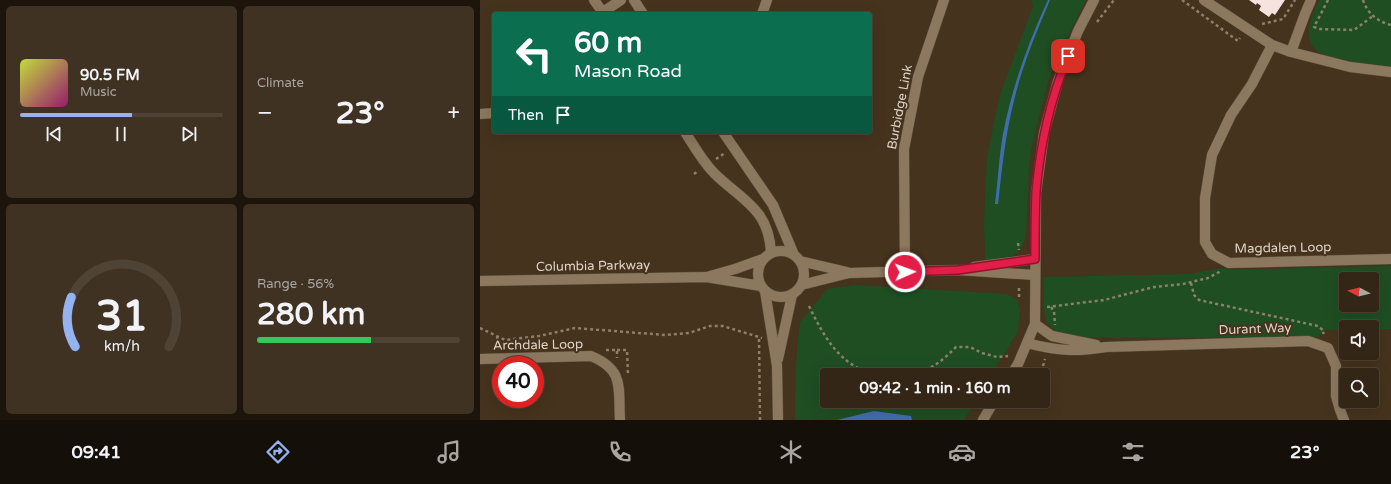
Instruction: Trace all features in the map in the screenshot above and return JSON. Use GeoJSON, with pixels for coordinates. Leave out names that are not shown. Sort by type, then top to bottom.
{"type":"FeatureCollection","features":[{"type":"Feature","properties":{"kind":"street"},"geometry":{"type":"LineString","coordinates":[[594,0],[602,12]]}},
{"type":"Feature","properties":{"kind":"street"},"geometry":{"type":"LineString","coordinates":[[604,12],[621,0]]}},
{"type":"Feature","properties":{"kind":"street"},"geometry":{"type":"LineString","coordinates":[[634,0],[643,12]]}},
{"type":"Feature","properties":{"kind":"street"},"geometry":{"type":"LineString","coordinates":[[763,12],[767,0]]}},
{"type":"Feature","properties":{"kind":"street","name":"Burbidge Link"},"geometry":{"type":"LineString","coordinates":[[905,272],[904,149],[920,72],[944,0]]}},
{"type":"Feature","properties":{"kind":"street"},"geometry":{"type":"LineString","coordinates":[[1015,368],[1035,324],[1036,192],[1044,133],[1058,81],[1078,32],[1094,0]]}},
{"type":"Feature","properties":{"kind":"street"},"geometry":{"type":"LineString","coordinates":[[1088,12],[1099,0]]}},
{"type":"Feature","properties":{"kind":"street"},"geometry":{"type":"LineString","coordinates":[[1204,0],[1272,45],[1291,52],[1350,67],[1391,72]]}},
{"type":"Feature","properties":{"kind":"street"},"geometry":{"type":"LineString","coordinates":[[1291,52],[1305,14],[1312,0]]}},
{"type":"Feature","properties":{"kind":"street","name":"Magdalen Loop"},"geometry":{"type":"LineString","coordinates":[[1272,45],[1252,84],[1232,115],[1212,154],[1205,198],[1205,242],[1208,248],[1212,254],[1229,263],[1391,259]]}},
{"type":"Feature","properties":{"kind":"street"},"geometry":{"type":"LineString","coordinates":[[480,114],[492,113]]}},
{"type":"Feature","properties":{"kind":"street"},"geometry":{"type":"LineString","coordinates":[[686,134],[707,165],[714,173],[746,200],[757,212],[766,226],[770,240],[767,256],[759,267],[758,277],[763,289],[777,366],[778,420]]}},
{"type":"Feature","properties":{"kind":"street"},"geometry":{"type":"LineString","coordinates":[[724,134],[773,205],[797,258],[804,268],[802,285],[792,295],[783,297],[773,296],[763,289]]}},
{"type":"Feature","properties":{"kind":"street"},"geometry":{"type":"LineString","coordinates":[[767,256],[779,251],[787,251],[797,258],[850,273]]}},
{"type":"Feature","properties":{"kind":"street","name":"Columbia Parkway"},"geometry":{"type":"LineString","coordinates":[[706,277],[735,269],[767,256]]}},
{"type":"Feature","properties":{"kind":"street"},"geometry":{"type":"LineString","coordinates":[[958,270],[1035,259]]}},
{"type":"Feature","properties":{"kind":"street"},"geometry":{"type":"LineString","coordinates":[[802,285],[850,273],[958,270],[1035,274]]}},
{"type":"Feature","properties":{"kind":"street","name":"Columbia Parkway"},"geometry":{"type":"LineString","coordinates":[[480,281],[706,277],[763,289]]}},
{"type":"Feature","properties":{"kind":"street"},"geometry":{"type":"LineString","coordinates":[[777,366],[792,295]]}},
{"type":"Feature","properties":{"kind":"street","name":"Durant Way"},"geometry":{"type":"LineString","coordinates":[[1035,324],[1046,333],[1059,339],[1106,347]]}},
{"type":"Feature","properties":{"kind":"street","name":"Durant Way"},"geometry":{"type":"LineString","coordinates":[[1027,344],[1060,350],[1106,347],[1308,341],[1328,348],[1336,366],[1336,396],[1344,420]]}},
{"type":"Feature","properties":{"kind":"street","name":"Archdale Loop"},"geometry":{"type":"LineString","coordinates":[[480,359],[591,356],[603,361],[610,367],[618,379],[620,420]]}},
{"type":"Feature","properties":{"kind":"street"},"geometry":{"type":"LineString","coordinates":[[983,420],[990,408]]}},
{"type":"Feature","properties":{"kind":"path"},"geometry":{"type":"LineString","coordinates":[[1094,28],[1114,0]]}},
{"type":"Feature","properties":{"kind":"path"},"geometry":{"type":"LineString","coordinates":[[1328,0],[1314,27],[1318,30],[1354,30],[1373,16]]}},
{"type":"Feature","properties":{"kind":"path"},"geometry":{"type":"LineString","coordinates":[[1363,0],[1365,6],[1373,16],[1378,20],[1391,25]]}},
{"type":"Feature","properties":{"kind":"path"},"geometry":{"type":"LineString","coordinates":[[710,163],[728,151]]}},
{"type":"Feature","properties":{"kind":"path"},"geometry":{"type":"LineString","coordinates":[[1054,329],[1055,317],[1054,311],[1051,307],[1104,300],[1154,287],[1191,283],[1208,278],[1223,270]]}},
{"type":"Feature","properties":{"kind":"path"},"geometry":{"type":"LineString","coordinates":[[1191,283],[1194,295],[1199,300],[1318,326],[1324,331],[1318,345]]}},
{"type":"Feature","properties":{"kind":"path"},"geometry":{"type":"LineString","coordinates":[[1019,285],[1019,298]]}},
{"type":"Feature","properties":{"kind":"path"},"geometry":{"type":"LineString","coordinates":[[809,306],[823,334],[833,348],[844,359],[858,368]]}},
{"type":"Feature","properties":{"kind":"path"},"geometry":{"type":"LineString","coordinates":[[480,328],[505,340],[539,336],[575,328],[665,335],[689,333],[710,326],[723,326],[764,339]]}},
{"type":"Feature","properties":{"kind":"path"},"geometry":{"type":"LineString","coordinates":[[759,338],[760,420]]}},
{"type":"Feature","properties":{"kind":"path"},"geometry":{"type":"LineString","coordinates":[[930,368],[940,363],[956,347],[970,347],[982,353],[997,357],[1008,356]]}},
{"type":"Feature","properties":{"kind":"path"},"geometry":{"type":"LineString","coordinates":[[1043,366],[1046,356]]}},
{"type":"Feature","properties":{"kind":"green space"},"geometry":{"type":"Polygon","coordinates":[[[1031,0],[1086,0],[1049,78],[1032,145],[1029,166],[1026,236],[1023,244],[1020,250],[1011,257],[985,262],[984,218],[987,157],[999,97],[1033,6],[1031,0]]]}},
{"type":"Feature","properties":{"kind":"green space"},"geometry":{"type":"Polygon","coordinates":[[[1320,0],[1391,0],[1391,68],[1362,64],[1332,57],[1322,54],[1313,47],[1310,41],[1309,27],[1313,13],[1320,0]]]}},
{"type":"Feature","properties":{"kind":"green space"},"geometry":{"type":"Polygon","coordinates":[[[1391,266],[1391,329],[1379,330],[1379,320],[1339,320],[1339,330],[1326,330],[1317,337],[1076,338],[1055,330],[1046,321],[1044,277],[1189,274],[1223,268],[1232,270],[1391,266]]]}},
{"type":"Feature","properties":{"kind":"green space"},"geometry":{"type":"Polygon","coordinates":[[[855,285],[1007,294],[1017,300],[1020,310],[1018,331],[995,368],[820,368],[820,408],[972,408],[964,420],[795,420],[797,347],[800,322],[827,289],[855,285]]]}},
{"type":"Feature","properties":{"kind":"water"},"geometry":{"type":"Polygon","coordinates":[[[1048,0],[1050,0],[1017,88],[1006,140],[998,204],[995,204],[1002,143],[1011,99],[1027,49],[1048,0]]]}},
{"type":"Feature","properties":{"kind":"water"},"geometry":{"type":"Polygon","coordinates":[[[874,411],[911,416],[912,420],[837,420],[874,411]]]}},
{"type":"Feature","properties":{"kind":"building"},"geometry":{"type":"Polygon","coordinates":[[[1249,0],[1285,0],[1275,15],[1272,13],[1269,17],[1259,10],[1261,6],[1257,3],[1256,5],[1249,0]]]}},
{"type":"Feature","properties":{"kind":"route"},"geometry":{"type":"LineString","coordinates":[[905,272],[958,270],[1035,259],[1036,192],[1044,133],[1058,81],[1068,56]]}}]}
